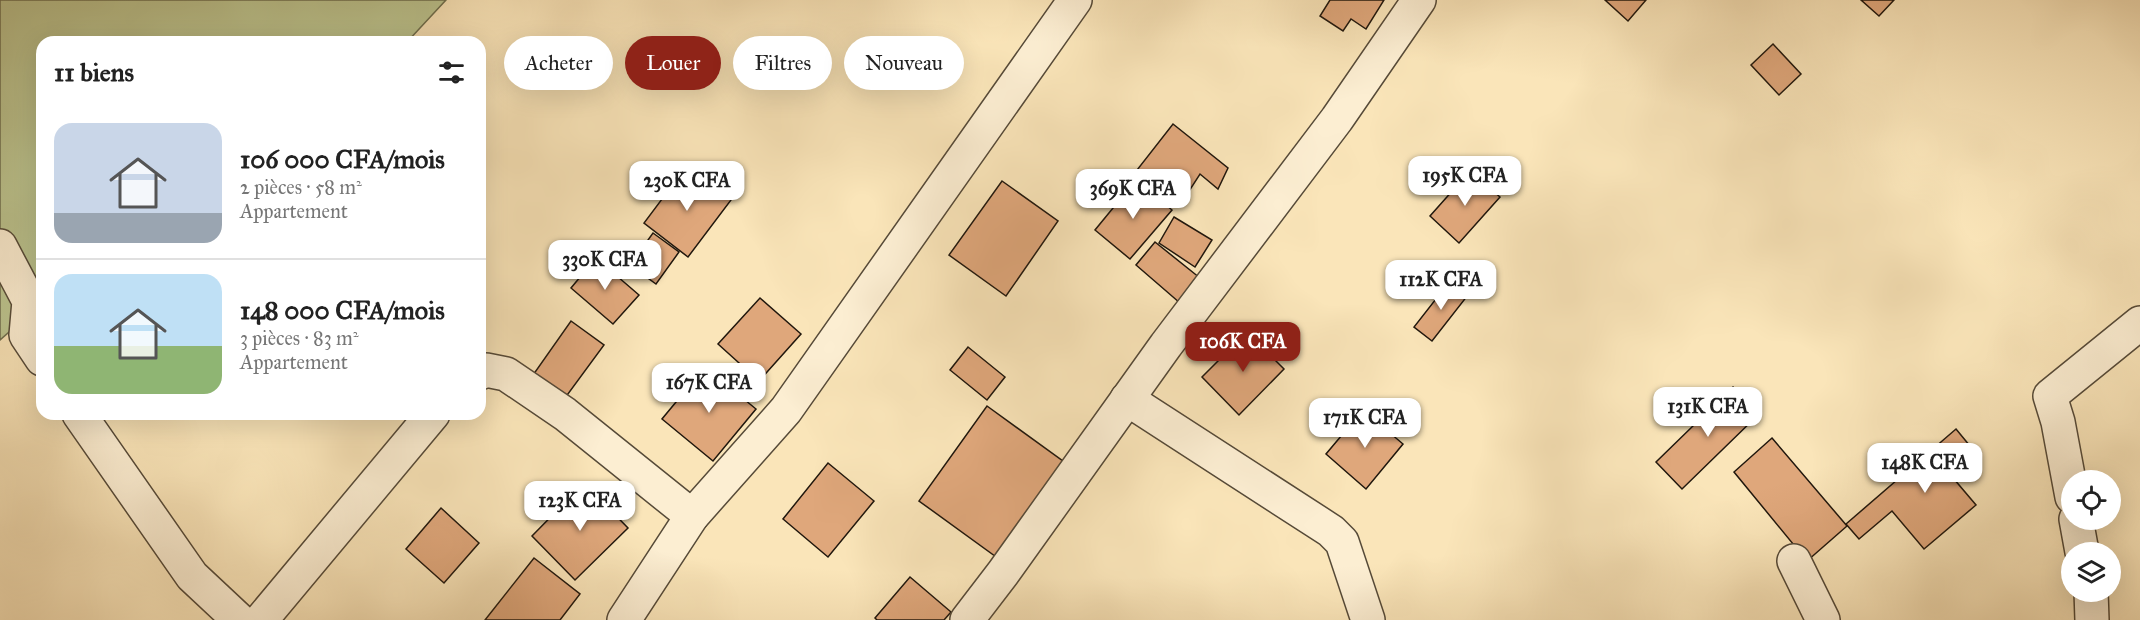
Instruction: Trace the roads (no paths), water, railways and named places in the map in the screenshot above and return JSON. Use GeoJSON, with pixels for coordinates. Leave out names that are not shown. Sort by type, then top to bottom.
{"type":"FeatureCollection","features":[{"type":"Feature","properties":{"kind":"street"},"geometry":{"type":"LineString","coordinates":[[624,620],[692,516],[786,410],[1075,0]]}},
{"type":"Feature","properties":{"kind":"street"},"geometry":{"type":"LineString","coordinates":[[967,620],[1166,345],[1337,119],[1419,0]]}},
{"type":"Feature","properties":{"kind":"street"},"geometry":{"type":"LineString","coordinates":[[0,246],[29,301],[26,335],[36,350]]}},
{"type":"Feature","properties":{"kind":"street"},"geometry":{"type":"LineString","coordinates":[[2067,470],[2058,422],[2050,396],[2140,323]]}},
{"type":"Feature","properties":{"kind":"street"},"geometry":{"type":"LineString","coordinates":[[486,370],[506,374],[565,414],[692,516]]}},
{"type":"Feature","properties":{"kind":"street"},"geometry":{"type":"LineString","coordinates":[[1127,399],[1331,531],[1342,542],[1368,620]]}},
{"type":"Feature","properties":{"kind":"street"},"geometry":{"type":"LineString","coordinates":[[83,420],[192,576],[239,620]]}},
{"type":"Feature","properties":{"kind":"street"},"geometry":{"type":"LineString","coordinates":[[261,620],[428,420]]}},
{"type":"Feature","properties":{"kind":"street"},"geometry":{"type":"LineString","coordinates":[[1794,561],[1823,620]]}},
{"type":"Feature","properties":{"kind":"street"},"geometry":{"type":"LineString","coordinates":[[2091,602],[2092,620]]}}]}
